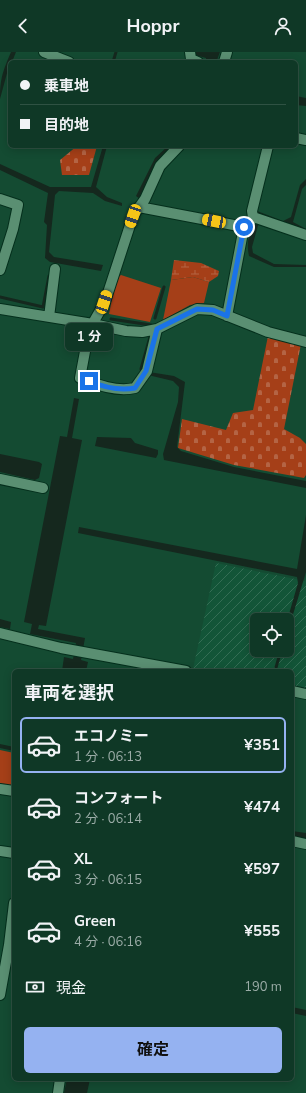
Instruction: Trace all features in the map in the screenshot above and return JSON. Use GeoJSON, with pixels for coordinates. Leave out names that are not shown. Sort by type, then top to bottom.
{"type":"FeatureCollection","features":[{"type":"Feature","properties":{"kind":"street"},"geometry":{"type":"LineString","coordinates":[[44,52],[64,60]]}},
{"type":"Feature","properties":{"kind":"street"},"geometry":{"type":"LineString","coordinates":[[157,329],[146,371],[135,388],[124,390],[97,385],[80,378],[89,330],[104,302],[133,216],[145,199],[160,166],[177,148]]}},
{"type":"Feature","properties":{"kind":"street"},"geometry":{"type":"LineString","coordinates":[[139,207],[244,227],[249,224],[253,217],[252,211],[268,148]]}},
{"type":"Feature","properties":{"kind":"street"},"geometry":{"type":"LineString","coordinates":[[0,200],[18,205],[13,229],[0,270]]}},
{"type":"Feature","properties":{"kind":"street"},"geometry":{"type":"LineString","coordinates":[[253,217],[305,230]]}},
{"type":"Feature","properties":{"kind":"street"},"geometry":{"type":"LineString","coordinates":[[227,316],[244,227]]}},
{"type":"Feature","properties":{"kind":"street"},"geometry":{"type":"LineString","coordinates":[[49,317],[55,269]]}},
{"type":"Feature","properties":{"kind":"street"},"geometry":{"type":"LineString","coordinates":[[0,309],[93,324],[126,331],[142,332],[157,329],[197,309],[213,310],[268,332],[306,342]]}},
{"type":"Feature","properties":{"kind":"street"},"geometry":{"type":"LineString","coordinates":[[0,479],[43,488]]}},
{"type":"Feature","properties":{"kind":"street"},"geometry":{"type":"LineString","coordinates":[[0,633],[73,650],[175,669]]}},
{"type":"Feature","properties":{"kind":"street"},"geometry":{"type":"LineString","coordinates":[[294,691],[306,694]]}},
{"type":"Feature","properties":{"kind":"street"},"geometry":{"type":"LineString","coordinates":[[0,788],[12,791]]}},
{"type":"Feature","properties":{"kind":"street"},"geometry":{"type":"LineString","coordinates":[[294,841],[306,844]]}},
{"type":"Feature","properties":{"kind":"street"},"geometry":{"type":"LineString","coordinates":[[0,851],[12,853]]}},
{"type":"Feature","properties":{"kind":"street"},"geometry":{"type":"LineString","coordinates":[[0,995],[10,945],[12,918]]}},
{"type":"Feature","properties":{"kind":"street"},"geometry":{"type":"LineString","coordinates":[[58,1093],[60,1081]]}},
{"type":"Feature","properties":{"kind":"shaded area"},"geometry":{"type":"Polygon","coordinates":[[[11,52],[16,52],[13,60],[8,60],[8,69],[0,99],[2,75],[11,52]]]}},
{"type":"Feature","properties":{"kind":"shaded area"},"geometry":{"type":"Polygon","coordinates":[[[196,52],[220,52],[217,60],[206,60],[206,58],[195,55],[196,52]]]}},
{"type":"Feature","properties":{"kind":"shaded area"},"geometry":{"type":"Polygon","coordinates":[[[298,96],[306,98],[306,106],[298,105],[298,96]]]}},
{"type":"Feature","properties":{"kind":"shaded area"},"geometry":{"type":"Polygon","coordinates":[[[102,148],[106,148],[96,187],[107,197],[122,203],[122,206],[105,201],[93,193],[59,191],[55,195],[49,252],[54,257],[103,265],[101,271],[50,262],[45,258],[47,225],[44,222],[48,193],[0,170],[0,164],[50,187],[91,187],[102,148]]]}},
{"type":"Feature","properties":{"kind":"shaded area"},"geometry":{"type":"Polygon","coordinates":[[[166,148],[173,148],[140,199],[136,196],[155,158],[166,148]]]}},
{"type":"Feature","properties":{"kind":"shaded area"},"geometry":{"type":"Polygon","coordinates":[[[306,179],[306,185],[302,189],[293,222],[306,229],[306,231],[256,214],[257,211],[283,221],[291,217],[300,185],[306,179]]]}},
{"type":"Feature","properties":{"kind":"shaded area"},"geometry":{"type":"Polygon","coordinates":[[[256,221],[259,222],[252,247],[253,253],[274,264],[306,265],[306,267],[274,267],[249,256],[249,238],[256,221]]]}},
{"type":"Feature","properties":{"kind":"shaded area"},"geometry":{"type":"Polygon","coordinates":[[[149,372],[174,376],[185,382],[177,447],[181,451],[234,467],[306,481],[306,488],[164,460],[163,454],[178,402],[179,387],[173,381],[148,375],[149,372]]]}},
{"type":"Feature","properties":{"kind":"shaded area"},"geometry":{"type":"Polygon","coordinates":[[[74,398],[79,399],[72,438],[82,440],[46,626],[39,625],[38,629],[85,638],[81,660],[88,662],[86,669],[62,669],[64,657],[73,659],[76,643],[30,634],[32,624],[24,622],[60,436],[67,437],[74,398]]]}},
{"type":"Feature","properties":{"kind":"shaded area"},"geometry":{"type":"Polygon","coordinates":[[[97,437],[131,438],[135,443],[158,450],[158,454],[156,458],[95,446],[97,437]]]}},
{"type":"Feature","properties":{"kind":"shaded area"},"geometry":{"type":"Polygon","coordinates":[[[0,454],[39,462],[42,464],[39,478],[35,480],[0,472],[0,454]]]}},
{"type":"Feature","properties":{"kind":"shaded area"},"geometry":{"type":"Polygon","coordinates":[[[306,515],[306,572],[293,613],[289,613],[298,583],[297,577],[78,533],[79,527],[297,569],[306,515]]]}},
{"type":"Feature","properties":{"kind":"shaded area"},"geometry":{"type":"Polygon","coordinates":[[[216,563],[305,581],[306,577],[306,690],[294,688],[294,669],[193,669],[216,563]]]}},
{"type":"Feature","properties":{"kind":"shaded area"},"geometry":{"type":"Polygon","coordinates":[[[0,619],[11,622],[10,629],[0,627],[0,619]]]}},
{"type":"Feature","properties":{"kind":"shaded area"},"geometry":{"type":"Polygon","coordinates":[[[0,744],[12,747],[12,751],[0,748],[0,744]]]}},
{"type":"Feature","properties":{"kind":"shaded area"},"geometry":{"type":"Polygon","coordinates":[[[294,831],[306,833],[306,839],[294,836],[294,831]]]}},
{"type":"Feature","properties":{"kind":"shaded area"},"geometry":{"type":"Polygon","coordinates":[[[294,1007],[306,1010],[306,1016],[294,1013],[294,1007]]]}},
{"type":"Feature","properties":{"kind":"shaded area"},"geometry":{"type":"Polygon","coordinates":[[[67,1081],[90,1081],[87,1093],[64,1093],[67,1081]]]}},
{"type":"Feature","properties":{"kind":"green space"},"geometry":{"type":"Polygon","coordinates":[[[75,148],[96,148],[89,175],[62,175],[60,160],[75,148]]]}},
{"type":"Feature","properties":{"kind":"green space"},"geometry":{"type":"Polygon","coordinates":[[[174,260],[201,263],[219,271],[218,276],[209,282],[193,277],[171,280],[174,260]]]}},
{"type":"Feature","properties":{"kind":"green space"},"geometry":{"type":"Polygon","coordinates":[[[121,275],[161,288],[150,322],[109,314],[116,279],[121,275]]]}},
{"type":"Feature","properties":{"kind":"green space"},"geometry":{"type":"Polygon","coordinates":[[[193,277],[209,282],[204,303],[190,305],[163,320],[171,280],[193,277]]]}},
{"type":"Feature","properties":{"kind":"green space"},"geometry":{"type":"Polygon","coordinates":[[[268,336],[301,344],[284,429],[300,438],[306,444],[306,475],[304,478],[234,465],[178,448],[182,419],[226,430],[233,413],[253,410],[268,336]]]}},
{"type":"Feature","properties":{"kind":"green space"},"geometry":{"type":"Polygon","coordinates":[[[0,750],[12,753],[12,787],[0,784],[0,750]]]}},
{"type":"Feature","properties":{"kind":"waterway"},"geometry":{"type":"LineString","coordinates":[[114,60],[116,52]]}},
{"type":"Feature","properties":{"kind":"waterway"},"geometry":{"type":"LineString","coordinates":[[0,297],[43,307],[49,276]]}},
{"type":"Feature","properties":{"kind":"waterway"},"geometry":{"type":"LineString","coordinates":[[155,318],[164,287]]}},
{"type":"Feature","properties":{"kind":"waterway"},"geometry":{"type":"LineString","coordinates":[[111,319],[151,325]]}},
{"type":"Feature","properties":{"kind":"waterway"},"geometry":{"type":"LineString","coordinates":[[142,371],[141,369],[150,337]]}},
{"type":"Feature","properties":{"kind":"waterway"},"geometry":{"type":"LineString","coordinates":[[276,669],[279,657]]}},
{"type":"Feature","properties":{"kind":"route"},"geometry":{"type":"LineString","coordinates":[[89,381],[97,385],[124,390],[135,388],[146,371],[157,329],[197,309],[213,310],[227,316],[244,227]]}}]}
